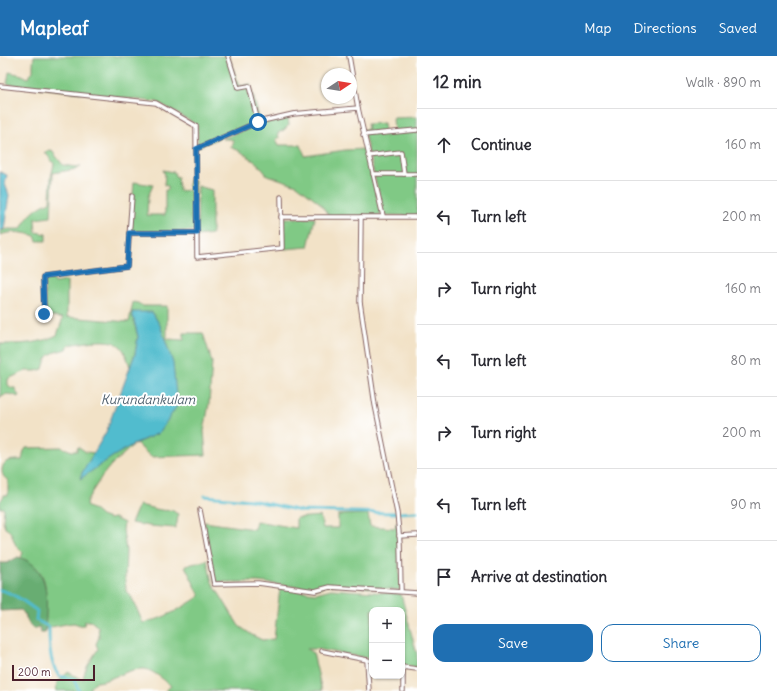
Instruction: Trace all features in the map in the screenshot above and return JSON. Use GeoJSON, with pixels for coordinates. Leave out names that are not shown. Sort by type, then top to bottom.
{"type":"FeatureCollection","features":[{"type":"Feature","properties":{"kind":"street"},"geometry":{"type":"LineString","coordinates":[[228,56],[238,88],[249,86],[258,122]]}},
{"type":"Feature","properties":{"kind":"street"},"geometry":{"type":"LineString","coordinates":[[349,56],[363,135],[383,216]]}},
{"type":"Feature","properties":{"kind":"street"},"geometry":{"type":"LineString","coordinates":[[0,86],[156,103],[196,126],[197,257],[282,248],[281,197]]}},
{"type":"Feature","properties":{"kind":"street"},"geometry":{"type":"LineString","coordinates":[[196,149],[258,122],[293,114],[358,108]]}},
{"type":"Feature","properties":{"kind":"street"},"geometry":{"type":"LineString","coordinates":[[363,135],[417,130]]}},
{"type":"Feature","properties":{"kind":"street"},"geometry":{"type":"LineString","coordinates":[[368,156],[401,152],[404,174]]}},
{"type":"Feature","properties":{"kind":"street"},"geometry":{"type":"LineString","coordinates":[[373,174],[417,174]]}},
{"type":"Feature","properties":{"kind":"street"},"geometry":{"type":"LineString","coordinates":[[44,314],[43,277],[127,266],[132,196]]}},
{"type":"Feature","properties":{"kind":"street"},"geometry":{"type":"LineString","coordinates":[[281,216],[417,216]]}},
{"type":"Feature","properties":{"kind":"street"},"geometry":{"type":"LineString","coordinates":[[361,217],[360,302],[375,405],[397,513],[400,536],[401,591]]}},
{"type":"Feature","properties":{"kind":"street"},"geometry":{"type":"LineString","coordinates":[[129,233],[197,233]]}},
{"type":"Feature","properties":{"kind":"street"},"geometry":{"type":"LineString","coordinates":[[200,510],[214,584],[258,583],[315,590],[330,587],[417,593]]}},
{"type":"Feature","properties":{"kind":"street"},"geometry":{"type":"LineString","coordinates":[[400,536],[417,535]]}},
{"type":"Feature","properties":{"kind":"street"},"geometry":{"type":"LineString","coordinates":[[322,651],[367,660],[369,691]]}},
{"type":"Feature","properties":{"kind":"street"},"geometry":{"type":"LineString","coordinates":[[405,667],[417,669]]}},
{"type":"Feature","properties":{"kind":"street"},"geometry":{"type":"LineString","coordinates":[[403,679],[403,691]]}},
{"type":"Feature","properties":{"kind":"green space"},"geometry":{"type":"Polygon","coordinates":[[[34,56],[229,56],[239,86],[250,84],[260,121],[198,147],[197,125],[157,102],[7,84],[9,72],[28,78],[33,71],[34,56]]]}},
{"type":"Feature","properties":{"kind":"green space"},"geometry":{"type":"Polygon","coordinates":[[[288,117],[289,125],[278,133],[279,138],[276,139],[279,145],[301,145],[305,156],[345,150],[365,149],[381,215],[329,216],[320,203],[297,185],[267,175],[258,164],[240,151],[230,147],[233,145],[233,140],[222,139],[259,124],[288,117]]]}},
{"type":"Feature","properties":{"kind":"green space"},"geometry":{"type":"Polygon","coordinates":[[[417,117],[417,216],[384,215],[363,130],[368,129],[367,124],[384,123],[385,132],[394,131],[393,118],[417,117]]]}},
{"type":"Feature","properties":{"kind":"green space"},"geometry":{"type":"Polygon","coordinates":[[[52,151],[63,165],[75,167],[81,166],[77,169],[53,173],[51,217],[35,219],[36,232],[46,234],[46,241],[37,241],[35,236],[22,233],[0,235],[0,231],[8,229],[21,229],[33,212],[50,202],[51,177],[54,164],[45,152],[52,151]]]}},
{"type":"Feature","properties":{"kind":"green space"},"geometry":{"type":"Polygon","coordinates":[[[163,170],[174,172],[175,176],[178,177],[179,191],[188,190],[189,180],[195,180],[194,231],[130,232],[134,182],[153,185],[148,197],[147,215],[165,215],[165,190],[168,190],[168,186],[164,185],[165,175],[163,170]]]}},
{"type":"Feature","properties":{"kind":"green space"},"geometry":{"type":"Polygon","coordinates":[[[198,186],[212,190],[212,234],[197,236],[198,186]]]}},
{"type":"Feature","properties":{"kind":"green space"},"geometry":{"type":"Polygon","coordinates":[[[284,218],[315,218],[308,247],[285,249],[284,218]]]}},
{"type":"Feature","properties":{"kind":"green space"},"geometry":{"type":"Polygon","coordinates":[[[52,277],[54,283],[67,281],[67,317],[129,322],[133,302],[143,306],[167,306],[167,339],[184,340],[184,333],[203,333],[212,362],[209,404],[204,431],[206,455],[151,457],[136,443],[159,433],[165,341],[160,325],[132,313],[138,337],[135,354],[130,367],[124,351],[116,344],[96,341],[69,345],[67,349],[50,354],[43,369],[26,371],[8,379],[8,385],[15,388],[19,395],[18,397],[5,394],[0,398],[0,343],[30,343],[57,335],[63,318],[46,315],[44,278],[52,277]]]}},
{"type":"Feature","properties":{"kind":"green space"},"geometry":{"type":"Polygon","coordinates":[[[136,443],[111,465],[102,476],[87,500],[86,506],[101,516],[109,519],[114,518],[124,523],[123,530],[126,551],[126,590],[132,598],[143,623],[158,619],[173,612],[200,596],[185,566],[207,560],[212,582],[239,626],[262,640],[274,639],[280,588],[316,593],[331,589],[401,594],[404,607],[369,607],[369,658],[317,649],[307,649],[313,653],[322,691],[165,691],[171,686],[148,670],[139,669],[95,682],[89,691],[56,691],[57,683],[68,672],[83,680],[87,668],[98,649],[96,644],[99,637],[98,627],[91,621],[85,621],[84,625],[72,623],[47,628],[45,633],[46,596],[44,582],[35,567],[21,558],[23,552],[16,545],[9,530],[5,528],[3,521],[4,508],[0,508],[0,501],[4,495],[8,495],[8,480],[2,473],[2,468],[8,461],[22,460],[26,448],[61,447],[72,451],[77,451],[77,448],[79,447],[86,452],[95,453],[82,473],[136,443]]]}},
{"type":"Feature","properties":{"kind":"green space"},"geometry":{"type":"Polygon","coordinates":[[[139,505],[160,510],[172,510],[178,514],[175,528],[131,523],[139,505]]]}},
{"type":"Feature","properties":{"kind":"green space"},"geometry":{"type":"Polygon","coordinates":[[[368,514],[370,526],[395,528],[396,523],[398,523],[400,590],[330,585],[315,589],[258,582],[215,582],[204,522],[254,529],[256,521],[296,528],[296,518],[320,516],[323,528],[338,528],[338,515],[368,514]]]}},
{"type":"Feature","properties":{"kind":"green space"},"geometry":{"type":"Polygon","coordinates":[[[18,557],[30,562],[38,569],[43,578],[46,599],[45,633],[41,633],[39,627],[33,629],[21,610],[0,611],[0,563],[7,563],[18,557]]]}},
{"type":"Feature","properties":{"kind":"green space"},"geometry":{"type":"Polygon","coordinates":[[[405,609],[417,655],[417,668],[405,666],[405,609]]]}},
{"type":"Feature","properties":{"kind":"water"},"geometry":{"type":"Polygon","coordinates":[[[0,172],[7,175],[5,184],[9,195],[4,229],[0,231],[0,172]]]}},
{"type":"Feature","properties":{"kind":"water","name":"Kurundankulam"},"geometry":{"type":"Polygon","coordinates":[[[132,312],[152,312],[160,325],[173,363],[177,406],[159,433],[136,443],[112,457],[80,479],[106,432],[135,354],[138,337],[132,312]]]}},
{"type":"Feature","properties":{"kind":"waterway"},"geometry":{"type":"LineString","coordinates":[[205,496],[251,500],[301,511],[417,512]]}},
{"type":"Feature","properties":{"kind":"waterway"},"geometry":{"type":"LineString","coordinates":[[0,590],[15,596],[37,611],[36,620],[49,627],[51,659],[56,671],[59,676],[74,679],[79,691]]}},
{"type":"Feature","properties":{"kind":"route"},"geometry":{"type":"LineString","coordinates":[[44,314],[43,277],[127,266],[129,233],[197,233],[196,149],[258,122]]}}]}
